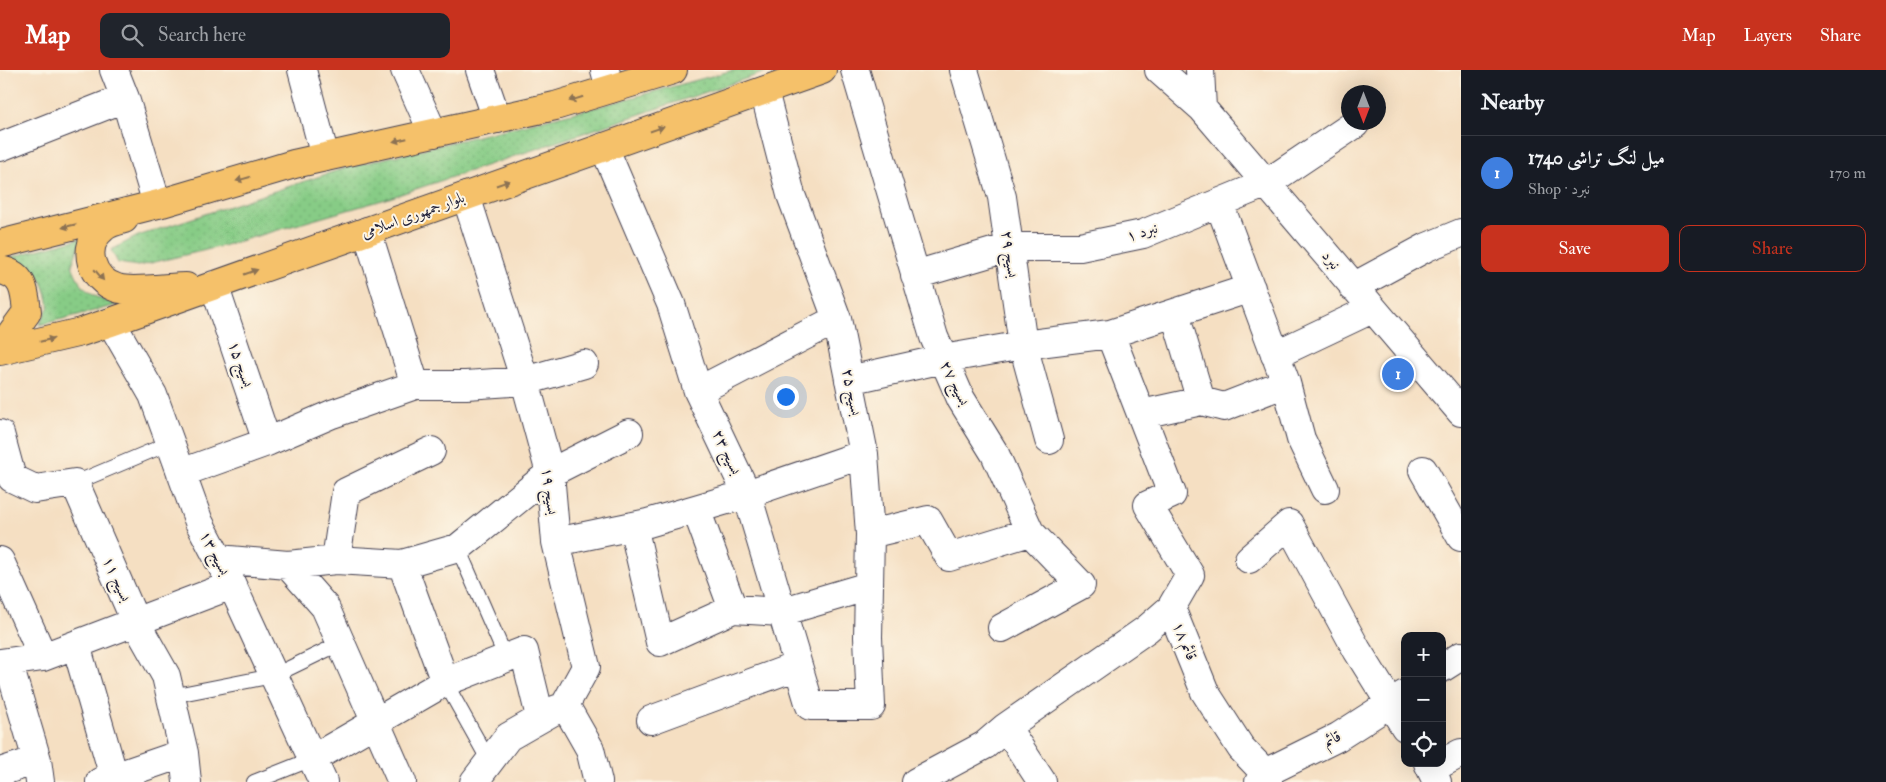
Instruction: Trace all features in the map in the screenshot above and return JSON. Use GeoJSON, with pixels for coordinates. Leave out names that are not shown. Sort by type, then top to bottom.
{"type":"FeatureCollection","features":[{"type":"Feature","properties":{"kind":"main road"},"geometry":{"type":"LineString","coordinates":[[0,244],[159,204],[294,164],[555,106],[607,80],[673,70]]}},
{"type":"Feature","properties":{"kind":"main road","name":"بلوار جمهوری اسلامی"},"geometry":{"type":"LineString","coordinates":[[0,350],[81,332],[111,322],[822,70]]}},
{"type":"Feature","properties":{"kind":"main road"},"geometry":{"type":"LineString","coordinates":[[159,204],[103,227],[95,237],[90,248],[91,261],[95,273],[106,283],[118,289],[214,285]]}},
{"type":"Feature","properties":{"kind":"main road"},"geometry":{"type":"LineString","coordinates":[[0,270],[11,272],[24,286],[27,312],[0,350]]}},
{"type":"Feature","properties":{"kind":"street"},"geometry":{"type":"LineString","coordinates":[[114,70],[125,98],[159,204]]}},
{"type":"Feature","properties":{"kind":"street"},"geometry":{"type":"LineString","coordinates":[[302,70],[326,157]]}},
{"type":"Feature","properties":{"kind":"street"},"geometry":{"type":"LineString","coordinates":[[405,70],[433,133]]}},
{"type":"Feature","properties":{"kind":"street"},"geometry":{"type":"LineString","coordinates":[[480,70],[497,119]]}},
{"type":"Feature","properties":{"kind":"street","name":"بسیج ۲۷"},"geometry":{"type":"LineString","coordinates":[[855,70],[915,275],[934,337],[943,359],[961,399],[995,454],[1030,532],[1081,585],[1002,628]]}},
{"type":"Feature","properties":{"kind":"street","name":"بسیج ۲۹"},"geometry":{"type":"LineString","coordinates":[[964,70],[1002,197],[1023,345],[1049,440]]}},
{"type":"Feature","properties":{"kind":"street","name":"نبرد"},"geometry":{"type":"LineString","coordinates":[[1159,70],[1202,108],[1461,412]]}},
{"type":"Feature","properties":{"kind":"street"},"geometry":{"type":"LineString","coordinates":[[1200,70],[1202,108]]}},
{"type":"Feature","properties":{"kind":"street","name":"بسیج ۲۵"},"geometry":{"type":"LineString","coordinates":[[764,91],[792,194],[837,319],[864,454],[870,534],[868,637],[871,706]]}},
{"type":"Feature","properties":{"kind":"street"},"geometry":{"type":"LineString","coordinates":[[0,147],[125,98]]}},
{"type":"Feature","properties":{"kind":"street","name":"نبرد ۱"},"geometry":{"type":"LineString","coordinates":[[915,275],[1010,248],[1080,248],[1143,234],[1267,183],[1346,130]]}},
{"type":"Feature","properties":{"kind":"street","name":"بسیج ۲۳"},"geometry":{"type":"LineString","coordinates":[[604,147],[672,304],[698,391],[747,494],[810,706],[871,706]]}},
{"type":"Feature","properties":{"kind":"street","name":"بسیج ۱۹"},"geometry":{"type":"LineString","coordinates":[[466,196],[525,381],[550,473],[556,542],[586,667],[565,705]]}},
{"type":"Feature","properties":{"kind":"street"},"geometry":{"type":"LineString","coordinates":[[1219,203],[1286,383],[1301,439],[1325,489]]}},
{"type":"Feature","properties":{"kind":"street"},"geometry":{"type":"LineString","coordinates":[[366,232],[415,385]]}},
{"type":"Feature","properties":{"kind":"street"},"geometry":{"type":"LineString","coordinates":[[1353,287],[1427,247],[1461,234]]}},
{"type":"Feature","properties":{"kind":"street","name":"بسیج ۱۵"},"geometry":{"type":"LineString","coordinates":[[214,285],[267,442]]}},
{"type":"Feature","properties":{"kind":"street"},"geometry":{"type":"LineString","coordinates":[[850,380],[943,359],[1023,345],[1110,334],[1250,288]]}},
{"type":"Feature","properties":{"kind":"street"},"geometry":{"type":"LineString","coordinates":[[1276,355],[1372,309]]}},
{"type":"Feature","properties":{"kind":"street"},"geometry":{"type":"LineString","coordinates":[[1174,314],[1201,401]]}},
{"type":"Feature","properties":{"kind":"street"},"geometry":{"type":"LineString","coordinates":[[698,391],[837,319]]}},
{"type":"Feature","properties":{"kind":"street","name":"بسیج ۱۳"},"geometry":{"type":"LineString","coordinates":[[111,322],[153,395],[199,522],[232,585],[317,770]]}},
{"type":"Feature","properties":{"kind":"street"},"geometry":{"type":"LineString","coordinates":[[1110,334],[1142,414],[1201,401],[1224,407],[1286,383]]}},
{"type":"Feature","properties":{"kind":"street"},"geometry":{"type":"LineString","coordinates":[[181,473],[267,442],[332,414],[415,385],[466,385],[525,381],[584,364]]}},
{"type":"Feature","properties":{"kind":"street","name":"قائم ۱۸"},"geometry":{"type":"LineString","coordinates":[[1142,414],[1172,494],[1148,505],[1190,574],[1171,608],[1205,692],[1241,748],[1264,779]]}},
{"type":"Feature","properties":{"kind":"street"},"geometry":{"type":"LineString","coordinates":[[218,559],[288,565],[336,560],[402,564],[458,548],[550,473],[628,432]]}},
{"type":"Feature","properties":{"kind":"street"},"geometry":{"type":"LineString","coordinates":[[0,434],[12,478],[35,489],[75,483]]}},
{"type":"Feature","properties":{"kind":"street"},"geometry":{"type":"LineString","coordinates":[[336,560],[346,492],[431,451]]}},
{"type":"Feature","properties":{"kind":"street"},"geometry":{"type":"LineString","coordinates":[[556,542],[633,526],[696,509],[747,494],[864,454]]}},
{"type":"Feature","properties":{"kind":"street"},"geometry":{"type":"LineString","coordinates":[[1423,470],[1461,537]]}},
{"type":"Feature","properties":{"kind":"street","name":"بسیج ۱۱"},"geometry":{"type":"LineString","coordinates":[[75,483],[136,622],[166,676],[184,753],[187,782]]}},
{"type":"Feature","properties":{"kind":"street"},"geometry":{"type":"LineString","coordinates":[[696,509],[733,609]]}},
{"type":"Feature","properties":{"kind":"street"},"geometry":{"type":"LineString","coordinates":[[870,534],[928,520],[949,557],[1030,532]]}},
{"type":"Feature","properties":{"kind":"street"},"geometry":{"type":"LineString","coordinates":[[1249,558],[1289,524],[1357,650],[1397,699],[1404,722]]}},
{"type":"Feature","properties":{"kind":"street"},"geometry":{"type":"LineString","coordinates":[[633,526],[660,642],[733,609],[781,612],[869,586]]}},
{"type":"Feature","properties":{"kind":"street"},"geometry":{"type":"LineString","coordinates":[[0,560],[42,657]]}},
{"type":"Feature","properties":{"kind":"street"},"geometry":{"type":"LineString","coordinates":[[402,564],[445,682]]}},
{"type":"Feature","properties":{"kind":"street"},"geometry":{"type":"LineString","coordinates":[[288,565],[325,607],[402,782]]}},
{"type":"Feature","properties":{"kind":"street"},"geometry":{"type":"LineString","coordinates":[[0,772],[39,771],[4,662],[42,657],[232,585]]}},
{"type":"Feature","properties":{"kind":"street"},"geometry":{"type":"LineString","coordinates":[[916,782],[985,745],[1006,727],[1147,629],[1171,608]]}},
{"type":"Feature","properties":{"kind":"street"},"geometry":{"type":"LineString","coordinates":[[76,645],[107,780],[184,753]]}},
{"type":"Feature","properties":{"kind":"street"},"geometry":{"type":"LineString","coordinates":[[317,770],[375,721],[445,682],[524,651],[540,717]]}},
{"type":"Feature","properties":{"kind":"street"},"geometry":{"type":"LineString","coordinates":[[651,720],[797,666]]}},
{"type":"Feature","properties":{"kind":"street","name":"قائم"},"geometry":{"type":"LineString","coordinates":[[1264,779],[1338,737],[1397,699]]}},
{"type":"Feature","properties":{"kind":"street"},"geometry":{"type":"LineString","coordinates":[[482,771],[508,737],[540,717],[565,705],[590,749],[598,782]]}},
{"type":"Feature","properties":{"kind":"street"},"geometry":{"type":"LineString","coordinates":[[1006,727],[1042,782]]}},
{"type":"Feature","properties":{"kind":"street"},"geometry":{"type":"LineString","coordinates":[[1436,768],[1461,753]]}},
{"type":"Feature","properties":{"kind":"lane"},"geometry":{"type":"LineString","coordinates":[[75,483],[170,443]]}},
{"type":"Feature","properties":{"kind":"lane"},"geometry":{"type":"LineString","coordinates":[[458,548],[506,658]]}},
{"type":"Feature","properties":{"kind":"lane"},"geometry":{"type":"LineString","coordinates":[[171,696],[273,676],[340,643]]}},
{"type":"Feature","properties":{"kind":"lane"},"geometry":{"type":"LineString","coordinates":[[445,682],[482,771]]}},
{"type":"Feature","properties":{"kind":"lane"},"geometry":{"type":"LineString","coordinates":[[254,782],[317,770]]}},
{"type":"Feature","properties":{"kind":"green space"},"geometry":{"type":"Polygon","coordinates":[[[734,70],[772,70],[386,199],[219,247],[138,266],[118,263],[111,250],[138,236],[345,168],[597,107],[734,70]]]}},
{"type":"Feature","properties":{"kind":"green space"},"geometry":{"type":"Polygon","coordinates":[[[82,238],[72,265],[76,274],[88,292],[117,305],[39,325],[49,306],[44,286],[36,273],[4,259],[82,238]]]}},
{"type":"Feature","properties":{"kind":"place","name":"میل لنگ تراشی 1740"},"geometry":{"type":"Point","coordinates":[1398,374]}}]}
